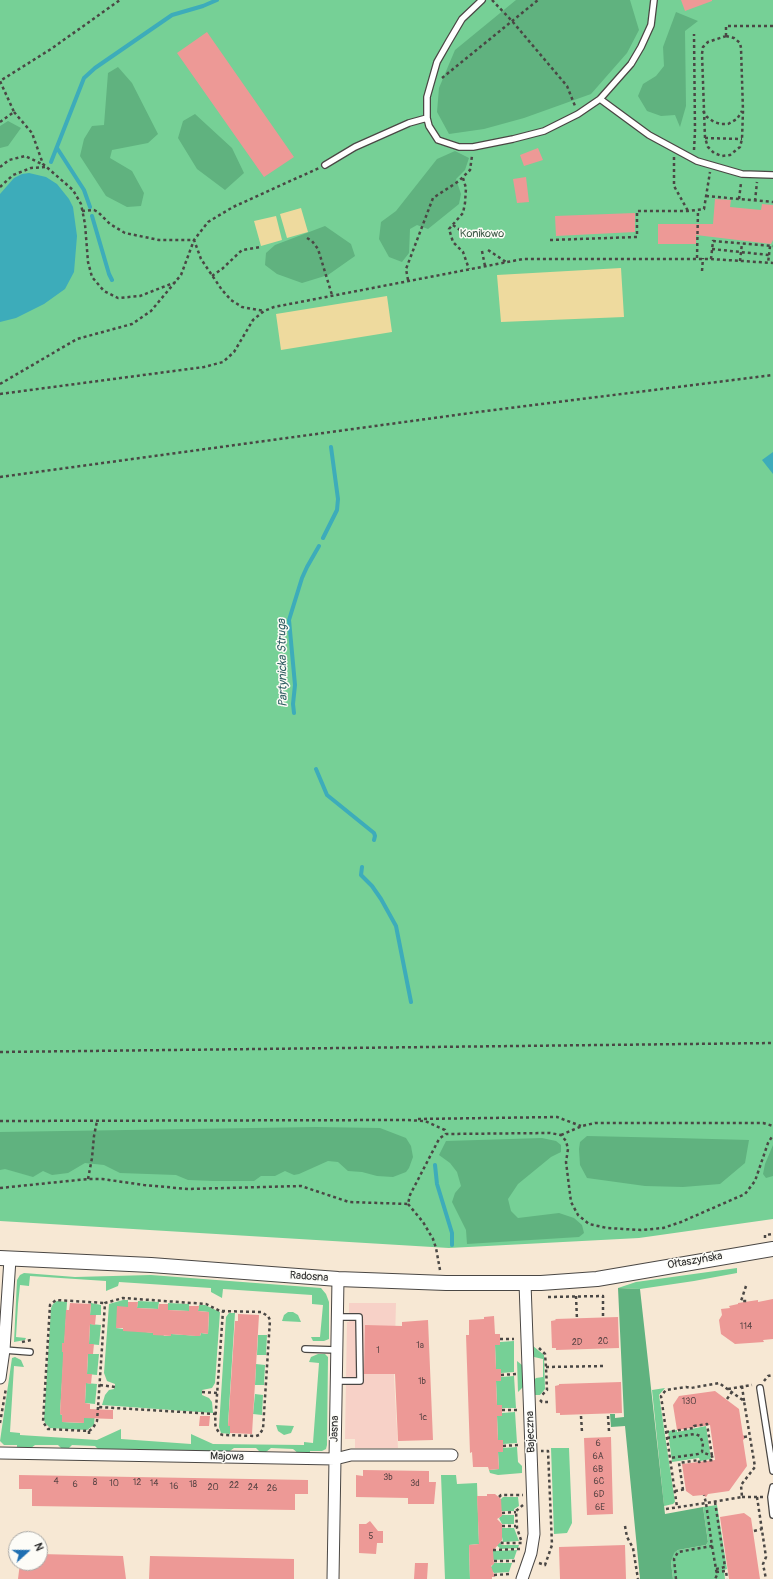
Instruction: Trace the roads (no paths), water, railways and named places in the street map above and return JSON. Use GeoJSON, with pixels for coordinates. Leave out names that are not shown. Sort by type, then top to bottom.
{"type":"FeatureCollection","features":[{"type":"Feature","properties":{"kind":"street","name":"Ołtaszyńska"},"geometry":{"type":"LineString","coordinates":[[618,1274],[773,1249]]}},
{"type":"Feature","properties":{"kind":"street","name":"Radosna"},"geometry":{"type":"LineString","coordinates":[[5,1258],[151,1265],[338,1278],[446,1283],[525,1283],[597,1279],[618,1274]]}},
{"type":"Feature","properties":{"kind":"street"},"geometry":{"type":"LineString","coordinates":[[0,1378],[4,1350],[5,1258]]}},
{"type":"Feature","properties":{"kind":"street","name":"Jasna"},"geometry":{"type":"LineString","coordinates":[[333,1579],[338,1278]]}},
{"type":"Feature","properties":{"kind":"street","name":"Bajeczna"},"geometry":{"type":"LineString","coordinates":[[522,1579],[531,1553],[534,1534],[525,1283]]}},
{"type":"Feature","properties":{"kind":"street","name":"Majowa"},"geometry":{"type":"LineString","coordinates":[[0,1453],[335,1459],[351,1454],[452,1456]]}},
{"type":"Feature","properties":{"kind":"lane"},"geometry":{"type":"LineString","coordinates":[[482,0],[462,19],[448,41],[437,62],[427,97],[427,118],[429,126],[438,140],[459,147],[473,147],[544,131],[578,114],[600,99],[631,64],[641,47],[651,24],[654,0]]}},
{"type":"Feature","properties":{"kind":"lane"},"geometry":{"type":"LineString","coordinates":[[600,99],[650,135],[674,150],[711,166],[742,174],[773,175]]}},
{"type":"Feature","properties":{"kind":"lane"},"geometry":{"type":"LineString","coordinates":[[325,165],[355,147],[409,122],[427,118]]}},
{"type":"Feature","properties":{"kind":"lane"},"geometry":{"type":"LineString","coordinates":[[336,1381],[360,1381],[359,1317],[337,1317]]}},
{"type":"Feature","properties":{"kind":"lane"},"geometry":{"type":"LineString","coordinates":[[305,1349],[337,1350]]}},
{"type":"Feature","properties":{"kind":"lane"},"geometry":{"type":"LineString","coordinates":[[4,1350],[30,1352]]}},
{"type":"Feature","properties":{"kind":"lane"},"geometry":{"type":"LineString","coordinates":[[760,1388],[773,1471]]}},
{"type":"Feature","properties":{"kind":"lane"},"geometry":{"type":"LineString","coordinates":[[773,1487],[771,1497],[773,1515]]}},
{"type":"Feature","properties":{"kind":"water"},"geometry":{"type":"Polygon","coordinates":[[[29,173],[46,177],[57,184],[69,199],[73,207],[77,236],[74,272],[65,289],[44,304],[16,318],[0,322],[0,194],[14,178],[22,174],[29,173]]]}},
{"type":"Feature","properties":{"kind":"water"},"geometry":{"type":"Polygon","coordinates":[[[773,452],[773,474],[762,460],[773,452]]]}},
{"type":"Feature","properties":{"kind":"waterway","name":"Partynicka Struga"},"geometry":{"type":"LineString","coordinates":[[51,162],[84,78],[95,68],[172,15],[203,6],[217,0]]}},
{"type":"Feature","properties":{"kind":"waterway","name":"Partynicka Struga"},"geometry":{"type":"LineString","coordinates":[[57,148],[84,190],[90,207]]}},
{"type":"Feature","properties":{"kind":"waterway","name":"Partynicka Struga"},"geometry":{"type":"LineString","coordinates":[[92,216],[112,280]]}},
{"type":"Feature","properties":{"kind":"waterway","name":"Partynicka Struga"},"geometry":{"type":"LineString","coordinates":[[323,538],[337,510],[338,499],[331,447]]}},
{"type":"Feature","properties":{"kind":"waterway","name":"Partynicka Struga"},"geometry":{"type":"LineString","coordinates":[[294,713],[293,704],[295,685],[289,620],[302,578],[319,546]]}},
{"type":"Feature","properties":{"kind":"waterway","name":"Partynicka Struga"},"geometry":{"type":"LineString","coordinates":[[316,769],[327,795],[374,833],[374,840]]}},
{"type":"Feature","properties":{"kind":"waterway","name":"Partynicka Struga"},"geometry":{"type":"LineString","coordinates":[[362,867],[361,875],[372,886],[381,899],[396,926],[411,1002]]}},
{"type":"Feature","properties":{"kind":"waterway","name":"Partynicka Struga"},"geometry":{"type":"LineString","coordinates":[[435,1165],[437,1184],[452,1233],[452,1245]]}},
{"type":"Feature","properties":{"kind":"park label","name":"Konikowo"},"geometry":{"type":"Point","coordinates":[482,234]}}]}
